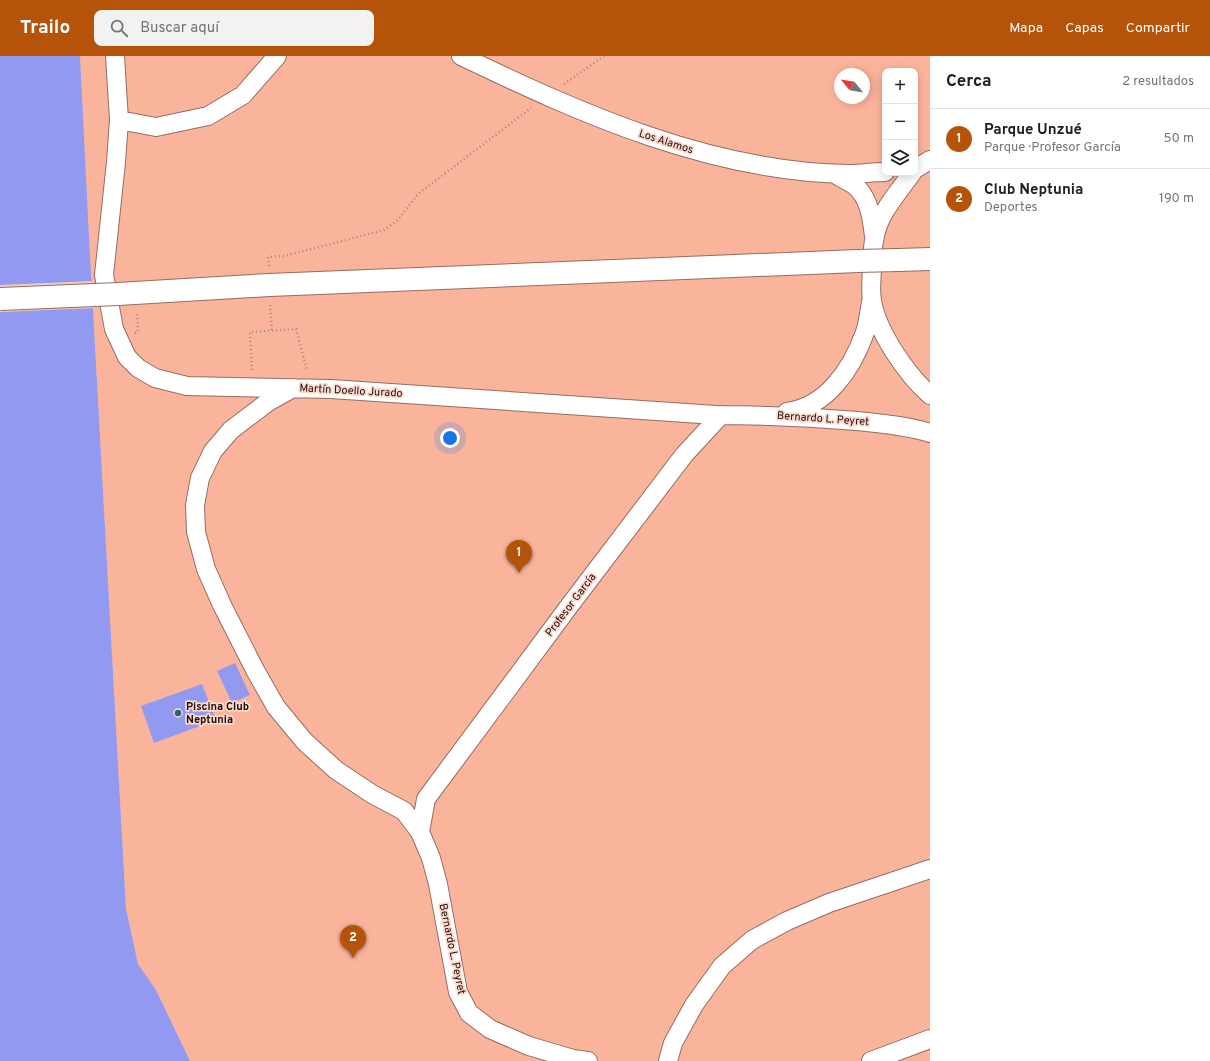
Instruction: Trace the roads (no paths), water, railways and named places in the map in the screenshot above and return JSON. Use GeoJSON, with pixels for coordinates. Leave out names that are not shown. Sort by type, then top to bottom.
{"type":"FeatureCollection","features":[{"type":"Feature","properties":{"kind":"main road"},"geometry":{"type":"LineString","coordinates":[[0,299],[269,285],[930,259]]}},
{"type":"Feature","properties":{"kind":"street"},"geometry":{"type":"LineString","coordinates":[[115,56],[119,120],[104,276],[114,329],[127,356],[138,368],[155,378],[187,386],[294,388]]}},
{"type":"Feature","properties":{"kind":"street"},"geometry":{"type":"LineString","coordinates":[[119,120],[156,127],[208,116],[242,95],[278,56]]}},
{"type":"Feature","properties":{"kind":"street","name":"Los Alamos"},"geometry":{"type":"LineString","coordinates":[[461,56],[507,78],[625,129],[700,153],[781,169],[849,174],[882,172]]}},
{"type":"Feature","properties":{"kind":"street"},"geometry":{"type":"LineString","coordinates":[[918,167],[930,160]]}},
{"type":"Feature","properties":{"kind":"street"},"geometry":{"type":"LineString","coordinates":[[762,415],[793,411],[808,407],[824,396],[841,378],[856,354],[865,334],[872,300],[872,255],[874,237],[872,218],[866,200],[855,186],[832,172]]}},
{"type":"Feature","properties":{"kind":"street"},"geometry":{"type":"LineString","coordinates":[[874,237],[882,216],[910,176]]}},
{"type":"Feature","properties":{"kind":"street"},"geometry":{"type":"LineString","coordinates":[[872,300],[878,321],[886,337],[910,373],[921,387],[930,395]]}},
{"type":"Feature","properties":{"kind":"street"},"geometry":{"type":"LineString","coordinates":[[226,386],[241,393],[250,407],[249,415]]}},
{"type":"Feature","properties":{"kind":"street","name":"Martín Doello Jurado"},"geometry":{"type":"LineString","coordinates":[[404,811],[372,794],[336,770],[305,742],[276,707],[255,670],[222,605],[206,569],[196,532],[195,505],[200,478],[213,451],[231,430],[249,415],[268,402],[294,388],[718,415]]}},
{"type":"Feature","properties":{"kind":"street","name":"Bernardo L. Peyret"},"geometry":{"type":"LineString","coordinates":[[718,415],[762,415],[827,418],[879,423],[930,433]]}},
{"type":"Feature","properties":{"kind":"street","name":"Profesor García"},"geometry":{"type":"LineString","coordinates":[[426,799],[570,605],[718,415]]}},
{"type":"Feature","properties":{"kind":"street"},"geometry":{"type":"LineString","coordinates":[[404,811],[426,799]]}},
{"type":"Feature","properties":{"kind":"street"},"geometry":{"type":"LineString","coordinates":[[420,832],[426,799]]}},
{"type":"Feature","properties":{"kind":"street","name":"Bernardo L. Peyret"},"geometry":{"type":"LineString","coordinates":[[404,811],[420,832],[433,864],[458,992],[469,1013],[490,1029],[529,1046],[573,1059],[588,1061]]}},
{"type":"Feature","properties":{"kind":"street"},"geometry":{"type":"LineString","coordinates":[[668,1061],[673,1043],[694,1005],[722,966],[752,940],[787,921],[829,903],[930,869]]}},
{"type":"Feature","properties":{"kind":"street"},"geometry":{"type":"LineString","coordinates":[[871,1061],[930,1038]]}},
{"type":"Feature","properties":{"kind":"water"},"geometry":{"type":"Polygon","coordinates":[[[0,56],[80,56],[126,909],[138,964],[156,990],[190,1061],[0,1061],[0,56]]]}},
{"type":"Feature","properties":{"kind":"water"},"geometry":{"type":"Polygon","coordinates":[[[235,663],[250,695],[232,703],[217,671],[235,663]]]}},
{"type":"Feature","properties":{"kind":"water","name":"Piscina Club Neptunia"},"geometry":{"type":"Polygon","coordinates":[[[202,684],[216,720],[154,743],[141,706],[202,684]]]}},
{"type":"Feature","properties":{"kind":"place","name":"Parque Unzué"},"geometry":{"type":"Point","coordinates":[519,573]}},
{"type":"Feature","properties":{"kind":"place","name":"Piscina Club Neptunia"},"geometry":{"type":"Point","coordinates":[178,713]}},
{"type":"Feature","properties":{"kind":"place","name":"Club Neptunia"},"geometry":{"type":"Point","coordinates":[353,958]}}]}
